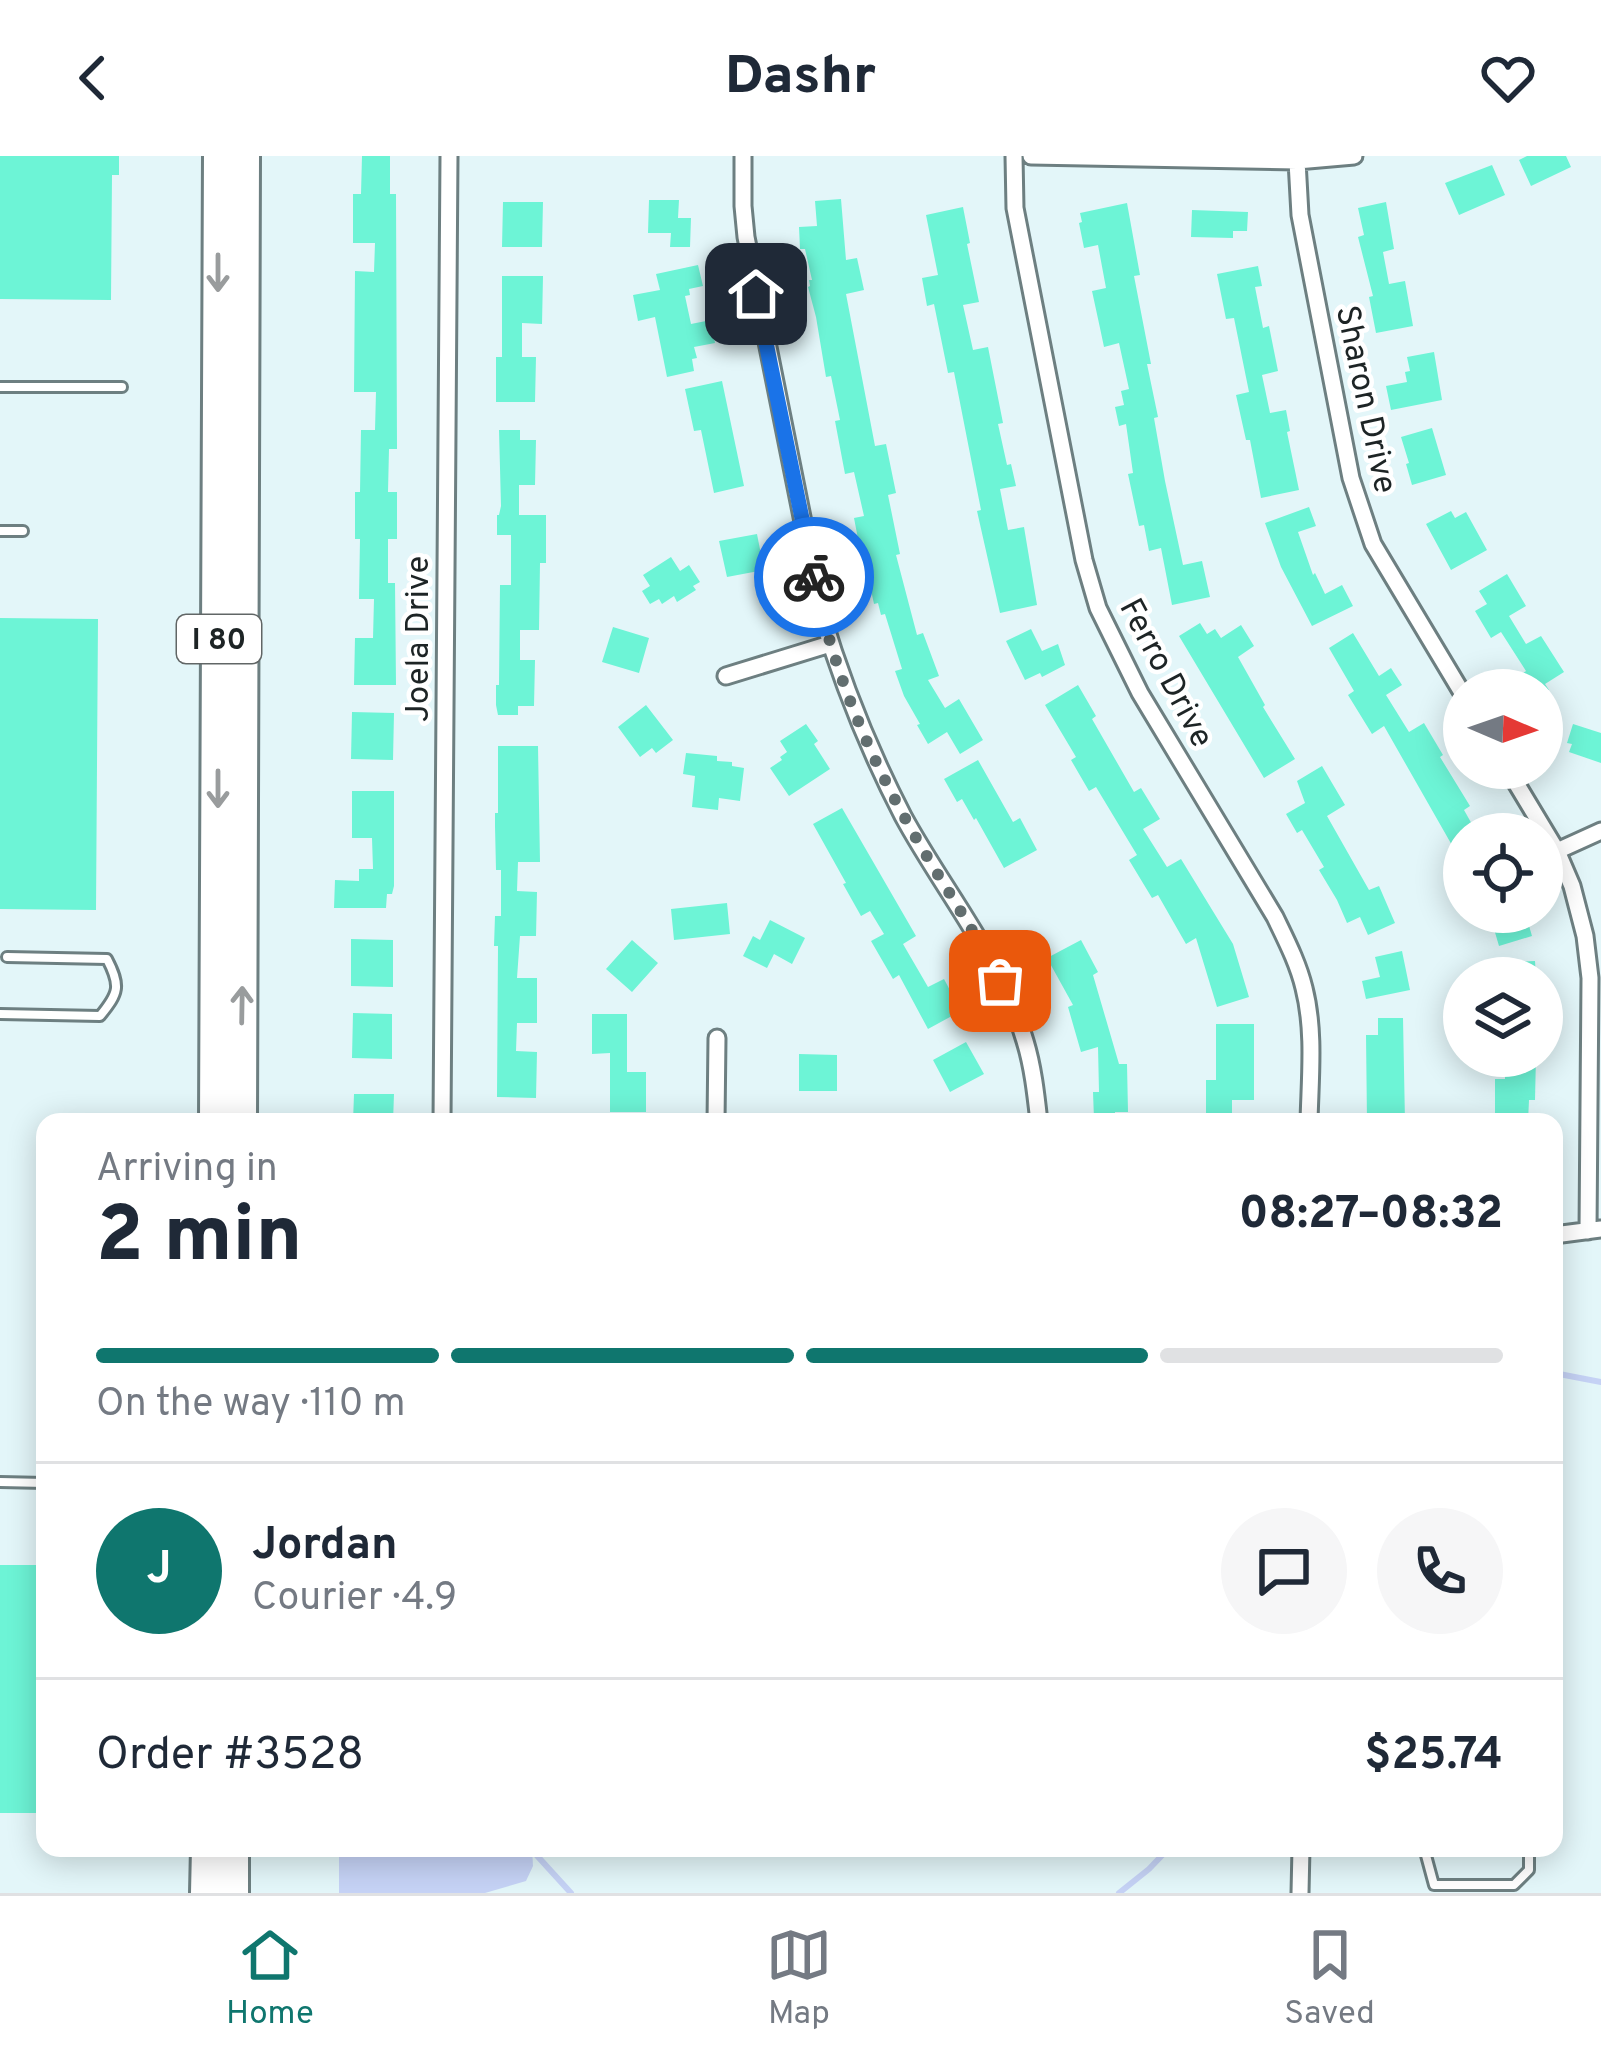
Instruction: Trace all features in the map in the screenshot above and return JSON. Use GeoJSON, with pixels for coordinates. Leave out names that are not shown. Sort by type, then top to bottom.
{"type":"FeatureCollection","features":[{"type":"Feature","properties":{"kind":"highway","name":"I 80"},"geometry":{"type":"LineString","coordinates":[[215,1113],[219,156]]}},
{"type":"Feature","properties":{"kind":"highway","name":"I 80"},"geometry":{"type":"LineString","coordinates":[[241,1113],[244,156]]}},
{"type":"Feature","properties":{"kind":"highway"},"geometry":{"type":"LineString","coordinates":[[206,1893],[207,1857]]}},
{"type":"Feature","properties":{"kind":"highway"},"geometry":{"type":"LineString","coordinates":[[233,1857],[233,1893]]}},
{"type":"Feature","properties":{"kind":"street","name":"Joela Drive"},"geometry":{"type":"LineString","coordinates":[[442,1113],[449,156]]}},
{"type":"Feature","properties":{"kind":"street"},"geometry":{"type":"LineString","coordinates":[[743,156],[742,206],[756,294],[830,644],[865,739],[905,820],[1012,1004],[1028,1053],[1038,1113]]}},
{"type":"Feature","properties":{"kind":"street","name":"Ferro Drive"},"geometry":{"type":"LineString","coordinates":[[1014,156],[1015,208],[1084,560],[1098,608],[1140,693],[1291,949],[1309,1019],[1309,1113]]}},
{"type":"Feature","properties":{"kind":"street"},"geometry":{"type":"LineString","coordinates":[[1031,156],[1297,160],[1354,156]]}},
{"type":"Feature","properties":{"kind":"street","name":"Sharon Drive"},"geometry":{"type":"LineString","coordinates":[[1297,160],[1300,215],[1361,513],[1373,544],[1448,669]]}},
{"type":"Feature","properties":{"kind":"street"},"geometry":{"type":"LineString","coordinates":[[726,676],[830,644]]}},
{"type":"Feature","properties":{"kind":"street"},"geometry":{"type":"LineString","coordinates":[[1563,847],[1601,831]]}},
{"type":"Feature","properties":{"kind":"street"},"geometry":{"type":"LineString","coordinates":[[1563,866],[1580,915],[1588,960],[1595,1230],[1563,1234]]}},
{"type":"Feature","properties":{"kind":"street"},"geometry":{"type":"LineString","coordinates":[[716,1113],[717,1038]]}},
{"type":"Feature","properties":{"kind":"street"},"geometry":{"type":"LineString","coordinates":[[1300,1857],[1300,1893]]}},
{"type":"Feature","properties":{"kind":"lane"},"geometry":{"type":"LineString","coordinates":[[0,387],[122,387]]}},
{"type":"Feature","properties":{"kind":"lane"},"geometry":{"type":"LineString","coordinates":[[0,531],[23,532]]}},
{"type":"Feature","properties":{"kind":"lane"},"geometry":{"type":"LineString","coordinates":[[0,1014],[100,1016],[115,998],[117,979],[107,959],[7,957]]}},
{"type":"Feature","properties":{"kind":"lane"},"geometry":{"type":"LineString","coordinates":[[0,1482],[36,1483]]}},
{"type":"Feature","properties":{"kind":"lane"},"geometry":{"type":"LineString","coordinates":[[1426,1857],[1434,1886],[1514,1885],[1529,1870],[1529,1857]]}},
{"type":"Feature","properties":{"kind":"water"},"geometry":{"type":"Polygon","coordinates":[[[339,1857],[532,1857],[526,1881],[485,1893],[339,1893],[339,1857]]]}},
{"type":"Feature","properties":{"kind":"building"},"geometry":{"type":"Polygon","coordinates":[[[0,156],[119,156],[119,175],[112,175],[111,300],[0,299],[0,156]]]}},
{"type":"Feature","properties":{"kind":"building"},"geometry":{"type":"Polygon","coordinates":[[[362,156],[390,156],[390,194],[396,194],[397,449],[389,449],[388,492],[397,492],[397,539],[388,539],[388,583],[395,583],[396,685],[354,685],[355,638],[373,638],[374,599],[359,599],[360,539],[355,539],[361,430],[375,430],[376,392],[354,392],[355,271],[374,272],[375,243],[353,243],[353,194],[361,194],[362,156]]]}},
{"type":"Feature","properties":{"kind":"building"},"geometry":{"type":"Polygon","coordinates":[[[1566,156],[1571,167],[1531,186],[1519,160],[1566,156]]]}},
{"type":"Feature","properties":{"kind":"building"},"geometry":{"type":"Polygon","coordinates":[[[1492,165],[1505,195],[1459,215],[1445,183],[1492,165]]]}},
{"type":"Feature","properties":{"kind":"building"},"geometry":{"type":"Polygon","coordinates":[[[841,199],[846,260],[857,258],[864,290],[846,294],[875,446],[886,444],[896,493],[888,495],[900,554],[896,555],[917,635],[923,633],[939,676],[928,680],[945,708],[959,699],[983,740],[960,754],[947,732],[928,744],[917,725],[895,671],[902,669],[885,614],[874,604],[859,544],[854,518],[864,516],[854,472],[845,474],[835,421],[840,420],[808,287],[812,280],[805,249],[800,249],[799,227],[817,226],[815,201],[841,199]]]}},
{"type":"Feature","properties":{"kind":"building"},"geometry":{"type":"Polygon","coordinates":[[[649,200],[679,200],[678,218],[691,218],[690,247],[670,247],[671,233],[648,233],[649,200]]]}},
{"type":"Feature","properties":{"kind":"building"},"geometry":{"type":"Polygon","coordinates":[[[503,202],[543,202],[542,247],[502,247],[503,202]]]}},
{"type":"Feature","properties":{"kind":"building"},"geometry":{"type":"Polygon","coordinates":[[[1386,202],[1394,249],[1383,252],[1389,284],[1405,281],[1413,326],[1376,333],[1369,297],[1373,296],[1358,237],[1364,235],[1358,208],[1386,202]]]}},
{"type":"Feature","properties":{"kind":"building"},"geometry":{"type":"Polygon","coordinates":[[[1127,203],[1165,481],[1183,565],[1202,561],[1210,597],[1172,605],[1161,548],[1149,551],[1144,525],[1139,526],[1128,474],[1133,473],[1126,424],[1119,426],[1115,407],[1124,405],[1121,391],[1129,389],[1119,343],[1104,347],[1092,291],[1106,288],[1098,245],[1084,248],[1079,223],[1080,213],[1127,203]]]}},
{"type":"Feature","properties":{"kind":"building"},"geometry":{"type":"Polygon","coordinates":[[[963,207],[979,302],[963,305],[973,350],[988,347],[1003,423],[998,424],[1016,486],[1000,489],[1008,530],[1024,527],[1037,605],[1000,613],[954,372],[948,373],[934,304],[927,306],[922,278],[938,275],[926,215],[963,207]]]}},
{"type":"Feature","properties":{"kind":"building"},"geometry":{"type":"Polygon","coordinates":[[[1192,210],[1248,212],[1247,231],[1233,231],[1233,238],[1191,237],[1192,210]]]}},
{"type":"Feature","properties":{"kind":"building"},"geometry":{"type":"Polygon","coordinates":[[[698,265],[703,286],[689,289],[690,295],[685,296],[691,324],[711,320],[715,343],[694,347],[694,371],[667,377],[655,317],[638,321],[633,295],[660,290],[656,274],[698,265]]]}},
{"type":"Feature","properties":{"kind":"building"},"geometry":{"type":"Polygon","coordinates":[[[1258,266],[1262,286],[1255,287],[1278,371],[1262,375],[1270,413],[1286,410],[1299,490],[1261,498],[1236,395],[1249,392],[1234,318],[1226,319],[1217,274],[1258,266]]]}},
{"type":"Feature","properties":{"kind":"building"},"geometry":{"type":"Polygon","coordinates":[[[502,276],[543,276],[542,324],[522,323],[522,357],[536,357],[535,402],[496,402],[496,357],[502,357],[502,276]]]}},
{"type":"Feature","properties":{"kind":"building"},"geometry":{"type":"Polygon","coordinates":[[[1434,352],[1442,400],[1391,410],[1386,386],[1407,382],[1407,357],[1434,352]]]}},
{"type":"Feature","properties":{"kind":"building"},"geometry":{"type":"Polygon","coordinates":[[[722,381],[744,486],[714,493],[701,430],[694,431],[685,389],[722,381]]]}},
{"type":"Feature","properties":{"kind":"building"},"geometry":{"type":"Polygon","coordinates":[[[1432,428],[1446,475],[1412,485],[1401,437],[1432,428]]]}},
{"type":"Feature","properties":{"kind":"building"},"geometry":{"type":"Polygon","coordinates":[[[499,430],[520,430],[520,440],[536,440],[535,485],[519,485],[519,515],[546,515],[539,630],[520,630],[520,660],[535,660],[534,706],[518,706],[518,715],[498,715],[496,705],[500,585],[511,585],[511,535],[497,535],[499,430]]]}},
{"type":"Feature","properties":{"kind":"building"},"geometry":{"type":"Polygon","coordinates":[[[1309,507],[1316,526],[1298,532],[1313,575],[1325,594],[1342,585],[1353,606],[1312,626],[1281,567],[1265,523],[1309,507]]]}},
{"type":"Feature","properties":{"kind":"building"},"geometry":{"type":"Polygon","coordinates":[[[1451,511],[1455,518],[1466,512],[1487,550],[1451,570],[1426,524],[1451,511]]]}},
{"type":"Feature","properties":{"kind":"building"},"geometry":{"type":"Polygon","coordinates":[[[757,534],[764,570],[727,577],[719,541],[757,534]]]}},
{"type":"Feature","properties":{"kind":"building"},"geometry":{"type":"Polygon","coordinates":[[[671,557],[680,571],[689,565],[700,582],[677,602],[674,596],[662,604],[659,599],[650,604],[642,591],[650,586],[643,575],[671,557]]]}},
{"type":"Feature","properties":{"kind":"building"},"geometry":{"type":"Polygon","coordinates":[[[1507,574],[1526,606],[1509,616],[1526,644],[1541,636],[1562,669],[1525,669],[1501,632],[1491,638],[1475,611],[1487,604],[1479,591],[1507,574]]]}},
{"type":"Feature","properties":{"kind":"building"},"geometry":{"type":"Polygon","coordinates":[[[0,618],[98,619],[96,910],[0,909],[0,618]]]}},
{"type":"Feature","properties":{"kind":"building"},"geometry":{"type":"Polygon","coordinates":[[[1200,623],[1207,634],[1215,629],[1221,638],[1241,625],[1254,646],[1238,657],[1295,759],[1264,778],[1179,636],[1200,623]]]}},
{"type":"Feature","properties":{"kind":"building"},"geometry":{"type":"Polygon","coordinates":[[[613,627],[649,638],[639,673],[602,662],[613,627]]]}},
{"type":"Feature","properties":{"kind":"building"},"geometry":{"type":"Polygon","coordinates":[[[1031,629],[1042,651],[1058,644],[1065,665],[1025,680],[1006,641],[1031,629]]]}},
{"type":"Feature","properties":{"kind":"building"},"geometry":{"type":"Polygon","coordinates":[[[1353,633],[1379,676],[1391,668],[1402,685],[1386,695],[1409,732],[1424,723],[1443,755],[1443,789],[1460,789],[1470,806],[1466,813],[1443,813],[1443,829],[1384,726],[1372,734],[1348,695],[1354,691],[1329,648],[1353,633]]]}},
{"type":"Feature","properties":{"kind":"building"},"geometry":{"type":"Polygon","coordinates":[[[1078,685],[1134,792],[1141,788],[1160,819],[1143,829],[1167,867],[1181,859],[1233,944],[1249,997],[1217,1007],[1196,938],[1186,944],[1158,895],[1152,898],[1129,860],[1137,855],[1096,787],[1089,791],[1071,760],[1076,757],[1045,705],[1078,685]]]}},
{"type":"Feature","properties":{"kind":"building"},"geometry":{"type":"Polygon","coordinates":[[[646,705],[673,740],[656,753],[652,748],[640,757],[618,727],[646,705]]]}},
{"type":"Feature","properties":{"kind":"building"},"geometry":{"type":"Polygon","coordinates":[[[352,712],[394,713],[393,760],[351,759],[352,712]]]}},
{"type":"Feature","properties":{"kind":"building"},"geometry":{"type":"Polygon","coordinates":[[[806,724],[830,769],[789,796],[770,768],[787,752],[780,741],[806,724]]]}},
{"type":"Feature","properties":{"kind":"building"},"geometry":{"type":"Polygon","coordinates":[[[1573,724],[1601,733],[1601,763],[1569,752],[1573,724]]]}},
{"type":"Feature","properties":{"kind":"building"},"geometry":{"type":"Polygon","coordinates":[[[498,746],[538,746],[540,862],[518,862],[517,891],[537,892],[536,936],[520,936],[517,978],[537,978],[537,1023],[517,1023],[516,1051],[537,1052],[536,1098],[497,1097],[498,746]]]}},
{"type":"Feature","properties":{"kind":"building"},"geometry":{"type":"Polygon","coordinates":[[[686,753],[717,756],[717,761],[744,768],[740,801],[719,798],[718,810],[692,807],[695,776],[683,774],[686,753]]]}},
{"type":"Feature","properties":{"kind":"building"},"geometry":{"type":"Polygon","coordinates":[[[978,760],[1013,822],[1020,818],[1037,850],[1004,868],[976,818],[962,799],[957,802],[944,779],[978,760]]]}},
{"type":"Feature","properties":{"kind":"building"},"geometry":{"type":"Polygon","coordinates":[[[1322,766],[1345,805],[1327,816],[1369,890],[1379,886],[1395,923],[1368,935],[1360,917],[1347,923],[1319,870],[1324,867],[1302,830],[1297,833],[1286,814],[1305,803],[1297,781],[1322,766]]]}},
{"type":"Feature","properties":{"kind":"building"},"geometry":{"type":"Polygon","coordinates":[[[352,791],[394,791],[394,886],[392,894],[387,894],[386,908],[334,908],[335,880],[359,881],[359,869],[373,869],[372,838],[352,838],[352,791]]]}},
{"type":"Feature","properties":{"kind":"building"},"geometry":{"type":"Polygon","coordinates":[[[842,808],[916,936],[903,944],[928,987],[944,979],[961,1011],[928,1029],[899,975],[893,979],[871,941],[884,934],[870,911],[861,916],[813,824],[842,808]]]}},
{"type":"Feature","properties":{"kind":"building"},"geometry":{"type":"Polygon","coordinates":[[[727,903],[730,934],[674,940],[671,909],[727,903]]]}},
{"type":"Feature","properties":{"kind":"building"},"geometry":{"type":"Polygon","coordinates":[[[770,920],[805,938],[792,964],[774,954],[767,968],[743,956],[753,936],[760,940],[770,920]]]}},
{"type":"Feature","properties":{"kind":"building"},"geometry":{"type":"Polygon","coordinates":[[[1495,933],[1531,933],[1532,936],[1499,946],[1495,933]]]}},
{"type":"Feature","properties":{"kind":"building"},"geometry":{"type":"Polygon","coordinates":[[[351,939],[393,940],[393,987],[351,986],[351,939]]]}},
{"type":"Feature","properties":{"kind":"building"},"geometry":{"type":"Polygon","coordinates":[[[632,940],[658,963],[632,992],[606,969],[632,940]]]}},
{"type":"Feature","properties":{"kind":"building"},"geometry":{"type":"Polygon","coordinates":[[[1081,940],[1098,972],[1093,975],[1119,1064],[1127,1064],[1128,1112],[1094,1113],[1093,1092],[1099,1092],[1098,1047],[1081,1052],[1068,1007],[1073,1005],[1047,958],[1081,940]]]}},
{"type":"Feature","properties":{"kind":"building"},"geometry":{"type":"Polygon","coordinates":[[[1402,951],[1410,990],[1366,999],[1362,981],[1380,977],[1375,957],[1402,951]]]}},
{"type":"Feature","properties":{"kind":"building"},"geometry":{"type":"Polygon","coordinates":[[[353,1013],[392,1014],[392,1059],[352,1058],[353,1013]]]}},
{"type":"Feature","properties":{"kind":"building"},"geometry":{"type":"Polygon","coordinates":[[[592,1014],[627,1014],[627,1072],[646,1072],[646,1112],[610,1112],[610,1053],[592,1054],[592,1014]]]}},
{"type":"Feature","properties":{"kind":"building"},"geometry":{"type":"Polygon","coordinates":[[[1378,1018],[1403,1018],[1405,1113],[1367,1113],[1366,1035],[1378,1035],[1378,1018]]]}},
{"type":"Feature","properties":{"kind":"building"},"geometry":{"type":"Polygon","coordinates":[[[1216,1024],[1254,1024],[1254,1100],[1232,1100],[1232,1113],[1206,1113],[1206,1080],[1216,1080],[1216,1024]]]}},
{"type":"Feature","properties":{"kind":"building"},"geometry":{"type":"Polygon","coordinates":[[[966,1042],[984,1074],[950,1092],[933,1060],[966,1042]]]}},
{"type":"Feature","properties":{"kind":"building"},"geometry":{"type":"Polygon","coordinates":[[[799,1054],[837,1055],[837,1091],[799,1091],[799,1054]]]}},
{"type":"Feature","properties":{"kind":"building"},"geometry":{"type":"Polygon","coordinates":[[[1536,1077],[1535,1100],[1529,1100],[1528,1113],[1495,1113],[1495,1079],[1536,1077]]]}},
{"type":"Feature","properties":{"kind":"building"},"geometry":{"type":"Polygon","coordinates":[[[354,1094],[394,1094],[393,1113],[353,1113],[354,1094]]]}},
{"type":"Feature","properties":{"kind":"building"},"geometry":{"type":"Polygon","coordinates":[[[0,1565],[36,1565],[36,1813],[0,1813],[0,1565]]]}},
{"type":"Feature","properties":{"kind":"waterway"},"geometry":{"type":"LineString","coordinates":[[1563,1375],[1601,1382]]}},
{"type":"Feature","properties":{"kind":"waterway"},"geometry":{"type":"LineString","coordinates":[[538,1857],[571,1893]]}},
{"type":"Feature","properties":{"kind":"waterway"},"geometry":{"type":"LineString","coordinates":[[1119,1893],[1160,1857]]}},
{"type":"Feature","properties":{"kind":"way so far"},"geometry":{"type":"LineString","coordinates":[[814,577],[830,644],[865,739],[905,820],[1000,981]]}},
{"type":"Feature","properties":{"kind":"route"},"geometry":{"type":"LineString","coordinates":[[756,294],[814,577]]}}]}
